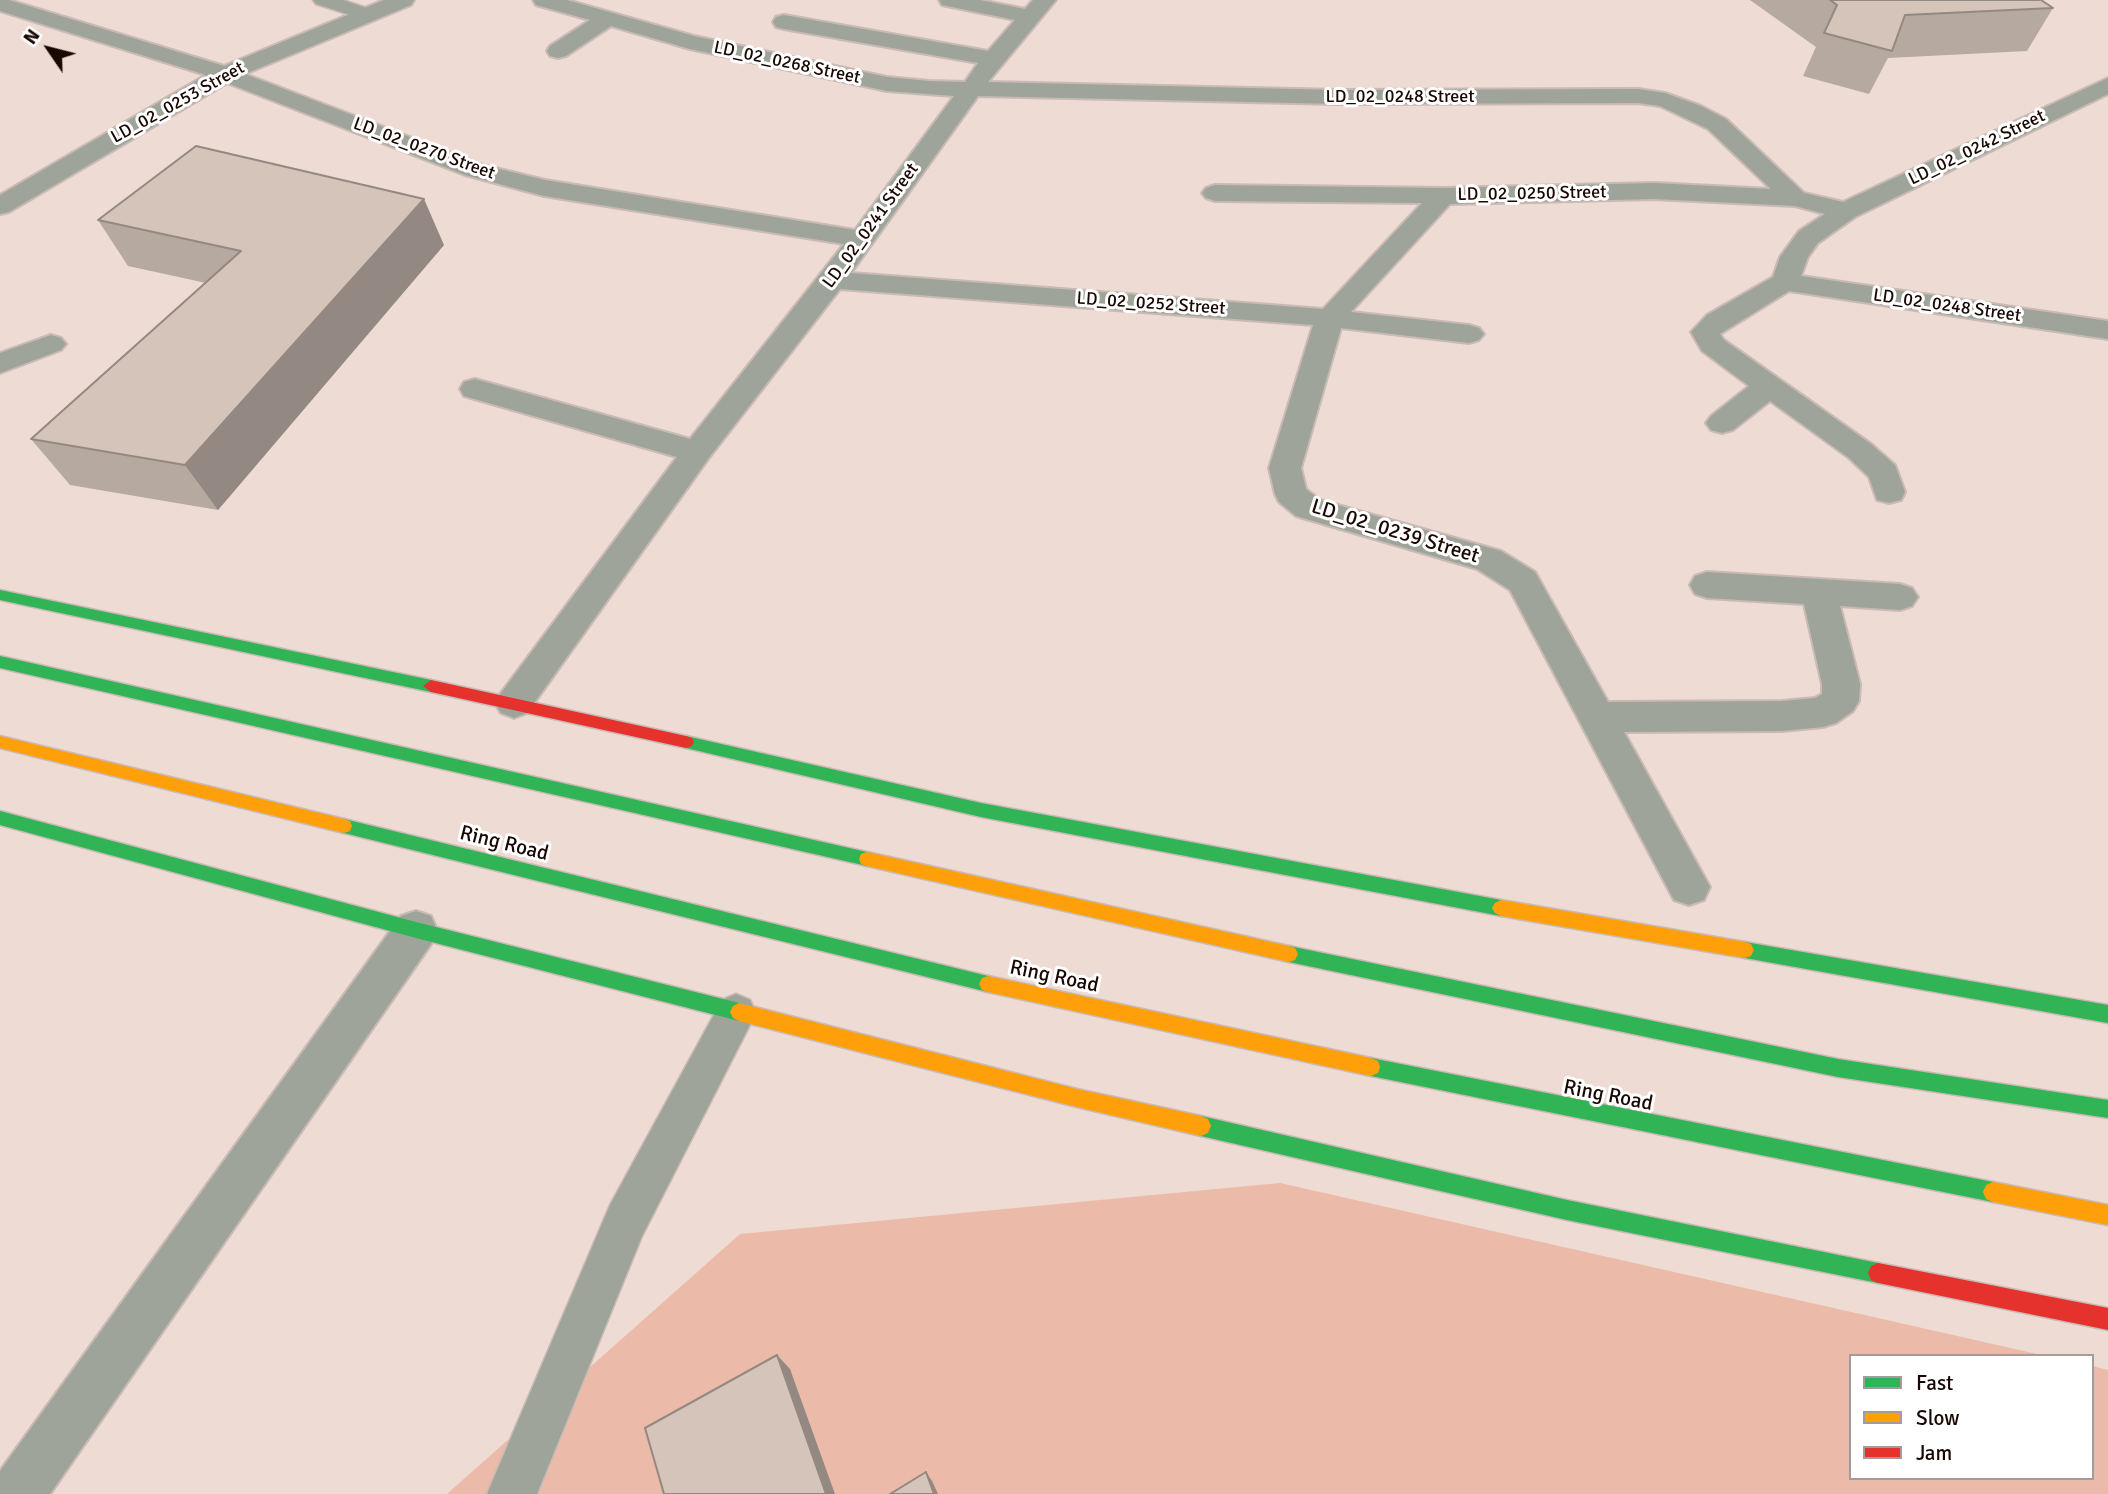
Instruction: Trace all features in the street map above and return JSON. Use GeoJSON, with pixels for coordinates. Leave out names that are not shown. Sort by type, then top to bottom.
{"type":"FeatureCollection","features":[{"type":"Feature","properties":{"kind":"main road"},"geometry":{"type":"LineString","coordinates":[[0,595],[514,703],[981,810],[1394,889],[2108,1014]]}},
{"type":"Feature","properties":{"kind":"main road"},"geometry":{"type":"LineString","coordinates":[[0,662],[1336,965],[1838,1068],[2108,1109]]}},
{"type":"Feature","properties":{"kind":"main road","name":"Ring Road"},"geometry":{"type":"LineString","coordinates":[[0,742],[979,982],[1515,1098],[2065,1209],[2108,1215]]}},
{"type":"Feature","properties":{"kind":"main road"},"geometry":{"type":"LineString","coordinates":[[0,818],[416,930],[1077,1098],[1554,1207],[2108,1319]]}},
{"type":"Feature","properties":{"kind":"street","name":"LD_02_0253 Street"},"geometry":{"type":"LineString","coordinates":[[0,206],[225,74],[403,0]]}},
{"type":"Feature","properties":{"kind":"street","name":"LD_02_0268 Street"},"geometry":{"type":"LineString","coordinates":[[544,0],[690,42],[887,84],[971,89]]}},
{"type":"Feature","properties":{"kind":"street"},"geometry":{"type":"LineString","coordinates":[[950,0],[1038,8]]}},
{"type":"Feature","properties":{"kind":"street","name":"LD_02_0270 Street"},"geometry":{"type":"LineString","coordinates":[[0,4],[225,74],[474,170],[544,188],[861,239]]}},
{"type":"Feature","properties":{"kind":"street","name":"LD_02_0241 Street"},"geometry":{"type":"LineString","coordinates":[[514,703],[697,452],[832,280],[993,59],[1038,8]]}},
{"type":"Feature","properties":{"kind":"street"},"geometry":{"type":"LineString","coordinates":[[558,51],[607,19]]}},
{"type":"Feature","properties":{"kind":"street"},"geometry":{"type":"LineString","coordinates":[[785,22],[993,59]]}},
{"type":"Feature","properties":{"kind":"street","name":"LD_02_0242 Street"},"geometry":{"type":"LineString","coordinates":[[1846,211],[2108,85]]}},
{"type":"Feature","properties":{"kind":"street","name":"LD_02_0248 Street"},"geometry":{"type":"LineString","coordinates":[[971,89],[1338,97],[1638,96],[1665,100],[1717,124],[1795,198]]}},
{"type":"Feature","properties":{"kind":"street","name":"LD_02_0250 Street"},"geometry":{"type":"LineString","coordinates":[[1215,192],[1443,196],[1654,191],[1795,198],[1846,211]]}},
{"type":"Feature","properties":{"kind":"street","name":"LD_02_0239 Street"},"geometry":{"type":"LineString","coordinates":[[1443,196],[1330,318],[1285,468],[1291,494],[1308,508],[1489,560],[1523,581],[1689,887]]}},
{"type":"Feature","properties":{"kind":"street"},"geometry":{"type":"LineString","coordinates":[[1846,211],[1808,237],[1794,257],[1785,282],[1717,321],[1705,332],[1712,345],[1860,451],[1884,473],[1889,492]]}},
{"type":"Feature","properties":{"kind":"street","name":"LD_02_0252 Street"},"geometry":{"type":"LineString","coordinates":[[832,280],[1330,318],[1469,334]]}},
{"type":"Feature","properties":{"kind":"street","name":"LD_02_0248 Street"},"geometry":{"type":"LineString","coordinates":[[1785,282],[2108,330]]}},
{"type":"Feature","properties":{"kind":"street"},"geometry":{"type":"LineString","coordinates":[[0,364],[51,344]]}},
{"type":"Feature","properties":{"kind":"street"},"geometry":{"type":"LineString","coordinates":[[1722,423],[1759,393],[1771,388]]}},
{"type":"Feature","properties":{"kind":"street"},"geometry":{"type":"LineString","coordinates":[[475,389],[697,452]]}},
{"type":"Feature","properties":{"kind":"street"},"geometry":{"type":"LineString","coordinates":[[1707,585],[1900,597]]}},
{"type":"Feature","properties":{"kind":"street"},"geometry":{"type":"LineString","coordinates":[[1598,717],[1782,716],[1823,712],[1840,701],[1841,684],[1819,592]]}},
{"type":"Feature","properties":{"kind":"street"},"geometry":{"type":"LineString","coordinates":[[18,1494],[416,930]]}},
{"type":"Feature","properties":{"kind":"lane"},"geometry":{"type":"LineString","coordinates":[[323,0],[369,15]]}},
{"type":"Feature","properties":{"kind":"lane"},"geometry":{"type":"LineString","coordinates":[[512,1494],[626,1221],[736,1013]]}},
{"type":"Feature","properties":{"kind":"shaded area"},"geometry":{"type":"Polygon","coordinates":[[[1280,1183],[2037,1354],[1849,1354],[1849,1480],[2094,1480],[2094,1366],[2108,1370],[2108,1494],[447,1494],[740,1234],[1280,1183]]]}},
{"type":"Feature","properties":{"kind":"building"},"geometry":{"type":"Polygon","coordinates":[[[1830,0],[2041,0],[2053,8],[1905,15],[1892,51],[1824,33],[1837,5],[1830,0]]]}},
{"type":"Feature","properties":{"kind":"building"},"geometry":{"type":"Polygon","coordinates":[[[196,146],[424,199],[185,465],[31,439],[241,251],[98,220],[196,146]]]}},
{"type":"Feature","properties":{"kind":"building"},"geometry":{"type":"Polygon","coordinates":[[[777,1355],[826,1494],[664,1494],[645,1428],[777,1355]]]}},
{"type":"Feature","properties":{"kind":"building"},"geometry":{"type":"Polygon","coordinates":[[[926,1472],[934,1494],[890,1494],[926,1472]]]}},
{"type":"Feature","properties":{"kind":"traffic: fast"},"geometry":{"type":"LineString","coordinates":[[0,595],[431,686]]}},
{"type":"Feature","properties":{"kind":"traffic: fast"},"geometry":{"type":"LineString","coordinates":[[0,662],[867,859]]}},
{"type":"Feature","properties":{"kind":"traffic: fast"},"geometry":{"type":"LineString","coordinates":[[686,742],[981,810],[1501,908]]}},
{"type":"Feature","properties":{"kind":"traffic: fast"},"geometry":{"type":"LineString","coordinates":[[0,818],[416,930],[739,1012]]}},
{"type":"Feature","properties":{"kind":"traffic: fast"},"geometry":{"type":"LineString","coordinates":[[344,826],[988,984]]}},
{"type":"Feature","properties":{"kind":"traffic: fast"},"geometry":{"type":"LineString","coordinates":[[1745,950],[2108,1014]]}},
{"type":"Feature","properties":{"kind":"traffic: fast"},"geometry":{"type":"LineString","coordinates":[[1289,954],[1838,1068],[2108,1109]]}},
{"type":"Feature","properties":{"kind":"traffic: fast"},"geometry":{"type":"LineString","coordinates":[[1371,1067],[1993,1192]]}},
{"type":"Feature","properties":{"kind":"traffic: fast"},"geometry":{"type":"LineString","coordinates":[[1201,1126],[1567,1210],[1878,1273]]}},
{"type":"Feature","properties":{"kind":"traffic: slow"},"geometry":{"type":"LineString","coordinates":[[0,742],[344,826]]}},
{"type":"Feature","properties":{"kind":"traffic: slow"},"geometry":{"type":"LineString","coordinates":[[867,859],[1289,954]]}},
{"type":"Feature","properties":{"kind":"traffic: slow"},"geometry":{"type":"LineString","coordinates":[[1501,908],[1745,950]]}},
{"type":"Feature","properties":{"kind":"traffic: slow"},"geometry":{"type":"LineString","coordinates":[[988,984],[1371,1067]]}},
{"type":"Feature","properties":{"kind":"traffic: slow"},"geometry":{"type":"LineString","coordinates":[[739,1012],[1077,1098],[1201,1126]]}},
{"type":"Feature","properties":{"kind":"traffic: slow"},"geometry":{"type":"LineString","coordinates":[[1993,1192],[2108,1215]]}},
{"type":"Feature","properties":{"kind":"traffic: jam"},"geometry":{"type":"LineString","coordinates":[[431,686],[686,742]]}},
{"type":"Feature","properties":{"kind":"traffic: jam"},"geometry":{"type":"LineString","coordinates":[[1878,1273],[2108,1319]]}}]}
